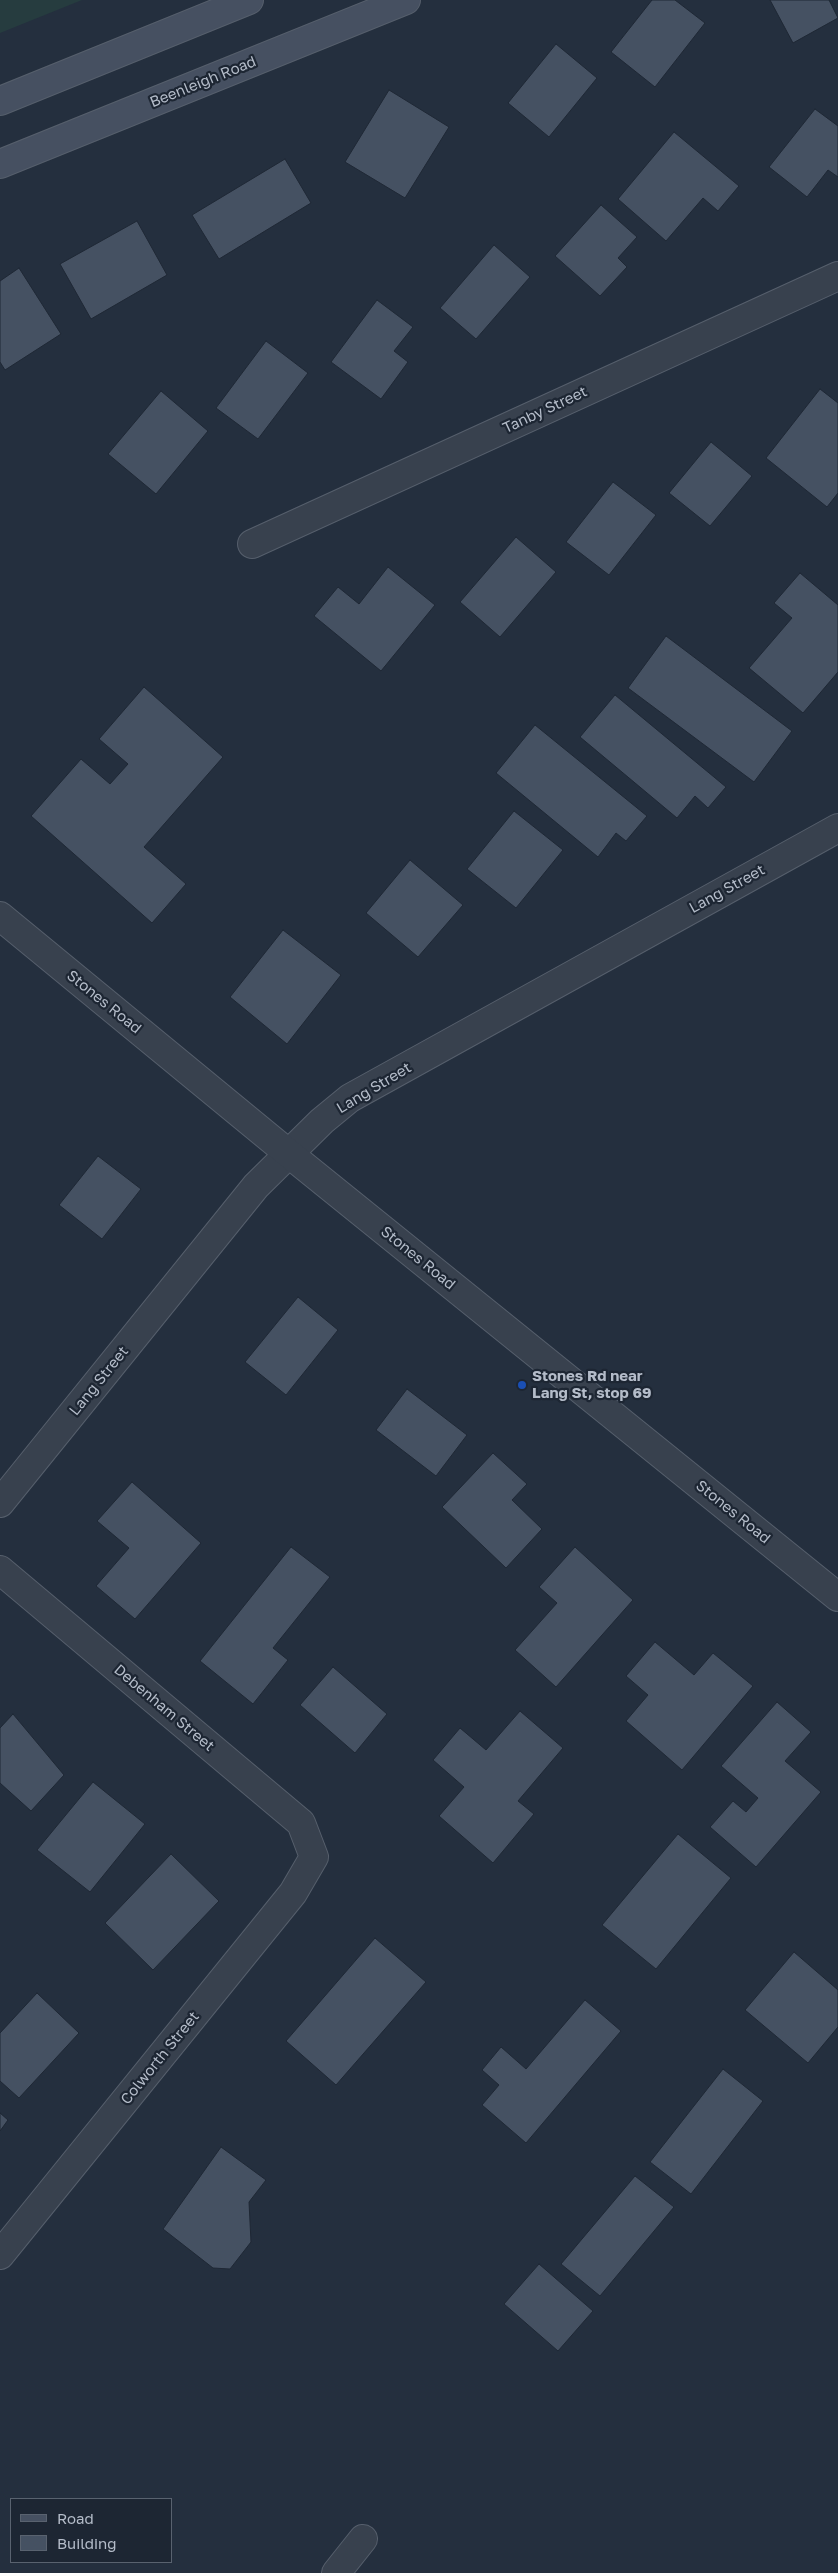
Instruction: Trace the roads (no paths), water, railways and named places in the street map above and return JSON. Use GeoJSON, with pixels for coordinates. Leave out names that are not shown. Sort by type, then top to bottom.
{"type":"FeatureCollection","features":[{"type":"Feature","properties":{"kind":"main road"},"geometry":{"type":"LineString","coordinates":[[0,101],[249,0]]}},
{"type":"Feature","properties":{"kind":"main road","name":"Beenleigh Road"},"geometry":{"type":"LineString","coordinates":[[0,164],[406,0]]}},
{"type":"Feature","properties":{"kind":"street","name":"Tanby Street"},"geometry":{"type":"LineString","coordinates":[[252,544],[838,276]]}},
{"type":"Feature","properties":{"kind":"street","name":"Lang Street"},"geometry":{"type":"LineString","coordinates":[[0,1503],[256,1186],[322,1121],[350,1098],[835,833]]}},
{"type":"Feature","properties":{"kind":"street","name":"Stones Road"},"geometry":{"type":"LineString","coordinates":[[0,916],[288,1153],[838,1597]]}},
{"type":"Feature","properties":{"kind":"street","name":"Debenham Street"},"geometry":{"type":"LineString","coordinates":[[0,1570],[300,1822],[314,1857]]}},
{"type":"Feature","properties":{"kind":"street","name":"Colworth Street"},"geometry":{"type":"LineString","coordinates":[[0,2255],[293,1894],[314,1857]]}},
{"type":"Feature","properties":{"kind":"street"},"geometry":{"type":"LineString","coordinates":[[336,2573],[364,2539]]}},
{"type":"Feature","properties":{"kind":"place","name":"Stones Rd near Lang St, stop 69"},"geometry":{"type":"Point","coordinates":[522,1385]}}]}
